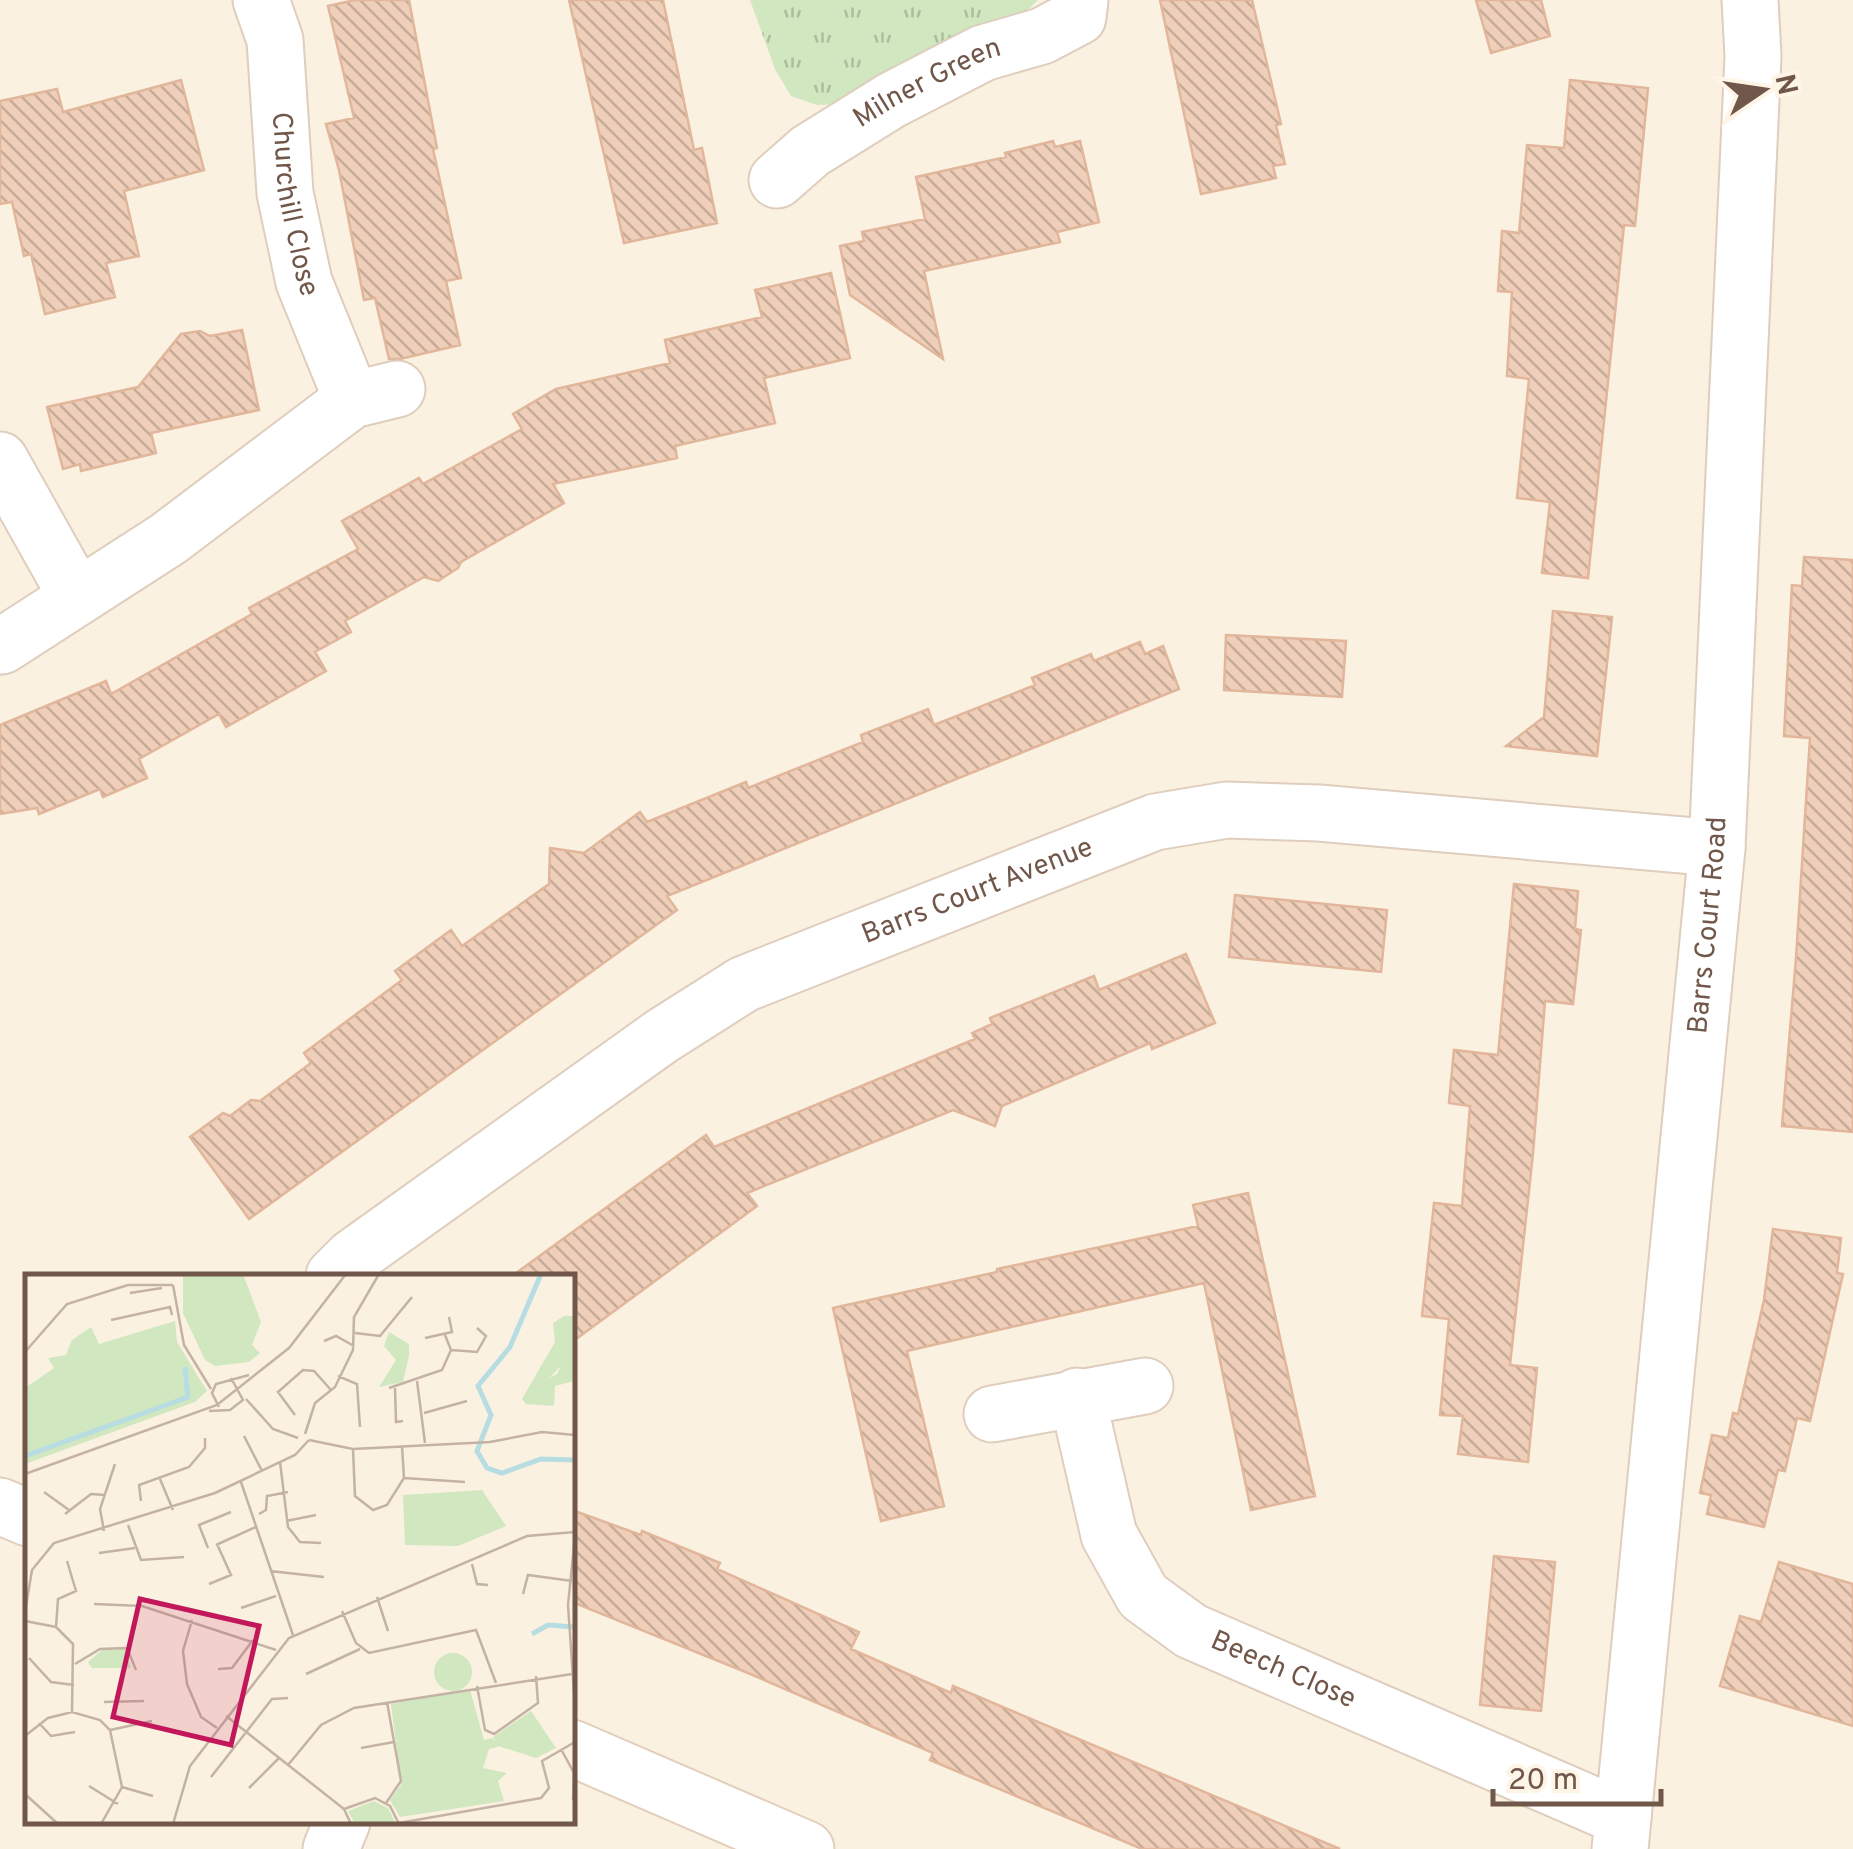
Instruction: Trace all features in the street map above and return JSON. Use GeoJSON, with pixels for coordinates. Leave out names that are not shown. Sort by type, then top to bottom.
{"type":"FeatureCollection","features":[{"type":"Feature","properties":{"kind":"street","name":"Churchill Close"},"geometry":{"type":"LineString","coordinates":[[2,646],[168,539],[374,394],[304,282],[285,193],[276,40],[260,0]]}},
{"type":"Feature","properties":{"kind":"street","name":"Milner Green"},"geometry":{"type":"LineString","coordinates":[[777,180],[810,151],[892,100],[982,53],[1042,36],[1078,17],[1080,0]]}},
{"type":"Feature","properties":{"kind":"street","name":"Barrs Court Road"},"geometry":{"type":"LineString","coordinates":[[1622,1833],[1718,848],[1753,56],[1750,0]]}},
{"type":"Feature","properties":{"kind":"street"},"geometry":{"type":"LineString","coordinates":[[0,460],[77,597]]}},
{"type":"Feature","properties":{"kind":"street","name":"Barrs Court Avenue"},"geometry":{"type":"LineString","coordinates":[[336,1274],[353,1257],[538,1124],[662,1036],[744,984],[1156,822],[1227,810],[1264,811],[1718,848]]}},
{"type":"Feature","properties":{"kind":"street"},"geometry":{"type":"LineString","coordinates":[[992,1414],[1145,1386]]}},
{"type":"Feature","properties":{"kind":"street","name":"Beech Close"},"geometry":{"type":"LineString","coordinates":[[1077,1396],[1109,1536],[1143,1596],[1191,1631],[1622,1833]]}},
{"type":"Feature","properties":{"kind":"street"},"geometry":{"type":"LineString","coordinates":[[0,1506],[25,1517]]}},
{"type":"Feature","properties":{"kind":"street"},"geometry":{"type":"LineString","coordinates":[[575,1749],[806,1849]]}},
{"type":"Feature","properties":{"kind":"street"},"geometry":{"type":"LineString","coordinates":[[330,1849],[341,1824]]}},
{"type":"Feature","properties":{"kind":"green space"},"geometry":{"type":"Polygon","coordinates":[[[750,0],[1038,0],[1029,9],[842,104],[817,105],[791,96],[775,69],[750,0]]]}},
{"type":"Feature","properties":{"kind":"building"},"geometry":{"type":"Polygon","coordinates":[[[355,0],[409,0],[437,148],[433,149],[461,278],[446,281],[460,345],[400,359],[389,359],[375,298],[364,300],[326,124],[354,118],[328,6],[355,0]]]}},
{"type":"Feature","properties":{"kind":"building"},"geometry":{"type":"Polygon","coordinates":[[[569,0],[663,0],[694,150],[702,148],[717,223],[624,243],[569,0]]]}},
{"type":"Feature","properties":{"kind":"building"},"geometry":{"type":"Polygon","coordinates":[[[1160,0],[1252,0],[1281,124],[1276,125],[1285,164],[1273,166],[1276,178],[1201,194],[1160,0]]]}},
{"type":"Feature","properties":{"kind":"building"},"geometry":{"type":"Polygon","coordinates":[[[1476,0],[1541,0],[1550,36],[1491,53],[1476,0]]]}},
{"type":"Feature","properties":{"kind":"building"},"geometry":{"type":"Polygon","coordinates":[[[181,80],[204,170],[124,191],[139,256],[106,263],[115,297],[45,314],[31,254],[24,256],[12,202],[0,204],[0,101],[57,89],[63,112],[181,80]]]}},
{"type":"Feature","properties":{"kind":"building"},"geometry":{"type":"Polygon","coordinates":[[[1570,80],[1648,88],[1635,226],[1624,225],[1588,578],[1542,573],[1550,502],[1517,498],[1529,379],[1507,376],[1512,292],[1498,291],[1502,231],[1519,233],[1527,145],[1564,148],[1570,80]]]}},
{"type":"Feature","properties":{"kind":"building"},"geometry":{"type":"Polygon","coordinates":[[[1053,141],[1055,147],[1080,141],[1099,222],[1057,232],[1060,242],[924,271],[943,359],[850,295],[840,246],[864,241],[862,232],[925,219],[916,177],[1006,157],[1005,153],[1053,141]]]}},
{"type":"Feature","properties":{"kind":"building"},"geometry":{"type":"Polygon","coordinates":[[[831,273],[850,358],[764,378],[775,423],[675,446],[677,458],[553,484],[564,503],[461,562],[438,581],[424,577],[345,621],[351,632],[315,652],[326,671],[226,727],[219,714],[139,759],[147,778],[103,797],[100,789],[39,814],[37,808],[0,814],[0,725],[106,681],[111,694],[252,614],[249,608],[358,549],[342,521],[419,478],[423,484],[522,429],[513,414],[556,389],[670,363],[665,340],[762,317],[755,290],[831,273]]]}},
{"type":"Feature","properties":{"kind":"building"},"geometry":{"type":"Polygon","coordinates":[[[242,330],[259,410],[151,433],[156,453],[81,471],[80,464],[63,469],[47,407],[138,387],[181,334],[200,331],[210,336],[242,330]]]}},
{"type":"Feature","properties":{"kind":"building"},"geometry":{"type":"Polygon","coordinates":[[[1804,557],[1853,560],[1853,1132],[1782,1126],[1810,738],[1784,736],[1792,585],[1802,586],[1804,557]]]}},
{"type":"Feature","properties":{"kind":"building"},"geometry":{"type":"Polygon","coordinates":[[[1553,611],[1612,617],[1597,756],[1506,746],[1544,717],[1553,611]]]}},
{"type":"Feature","properties":{"kind":"building"},"geometry":{"type":"Polygon","coordinates":[[[1226,635],[1346,641],[1342,697],[1224,690],[1226,635]]]}},
{"type":"Feature","properties":{"kind":"building"},"geometry":{"type":"Polygon","coordinates":[[[1140,642],[1145,654],[1163,646],[1179,689],[667,896],[677,910],[249,1219],[190,1137],[223,1113],[230,1116],[251,1100],[260,1101],[311,1063],[304,1053],[402,980],[395,971],[451,930],[462,946],[549,884],[550,848],[584,853],[640,812],[647,822],[746,782],[748,788],[863,742],[861,735],[928,709],[934,725],[1035,685],[1032,678],[1091,654],[1094,661],[1140,642]]]}},
{"type":"Feature","properties":{"kind":"building"},"geometry":{"type":"Polygon","coordinates":[[[1514,884],[1578,891],[1575,929],[1581,930],[1573,1004],[1545,1001],[1510,1365],[1537,1368],[1528,1462],[1458,1454],[1463,1416],[1440,1415],[1449,1319],[1422,1316],[1434,1203],[1462,1206],[1470,1106],[1449,1103],[1454,1050],[1498,1055],[1514,884]]]}},
{"type":"Feature","properties":{"kind":"building"},"geometry":{"type":"Polygon","coordinates":[[[1235,895],[1387,910],[1381,972],[1229,957],[1235,895]]]}},
{"type":"Feature","properties":{"kind":"building"},"geometry":{"type":"Polygon","coordinates":[[[1186,954],[1215,1023],[1152,1049],[1150,1043],[1002,1106],[995,1126],[953,1110],[747,1193],[757,1206],[575,1340],[575,1274],[515,1274],[706,1135],[714,1147],[975,1039],[972,1033],[992,1024],[990,1018],[1094,976],[1099,990],[1186,954]]]}},
{"type":"Feature","properties":{"kind":"building"},"geometry":{"type":"Polygon","coordinates":[[[1248,1193],[1315,1496],[1251,1510],[1204,1283],[907,1351],[944,1506],[881,1521],[833,1308],[1198,1226],[1193,1205],[1248,1193]]]}},
{"type":"Feature","properties":{"kind":"building"},"geometry":{"type":"Polygon","coordinates":[[[1773,1229],[1841,1238],[1837,1273],[1843,1274],[1810,1421],[1797,1418],[1785,1471],[1778,1470],[1764,1527],[1707,1514],[1711,1495],[1700,1493],[1712,1435],[1728,1438],[1733,1413],[1738,1414],[1764,1300],[1773,1229]]]}},
{"type":"Feature","properties":{"kind":"building"},"geometry":{"type":"Polygon","coordinates":[[[575,1511],[641,1535],[642,1531],[720,1563],[717,1569],[859,1632],[851,1649],[951,1693],[953,1686],[1340,1849],[1142,1849],[930,1760],[933,1753],[575,1603],[575,1511]]]}},
{"type":"Feature","properties":{"kind":"building"},"geometry":{"type":"Polygon","coordinates":[[[1494,1556],[1555,1562],[1541,1711],[1480,1705],[1494,1556]]]}},
{"type":"Feature","properties":{"kind":"building"},"geometry":{"type":"Polygon","coordinates":[[[1779,1562],[1853,1584],[1853,1726],[1720,1686],[1740,1616],[1761,1622],[1779,1562]]]}}]}
